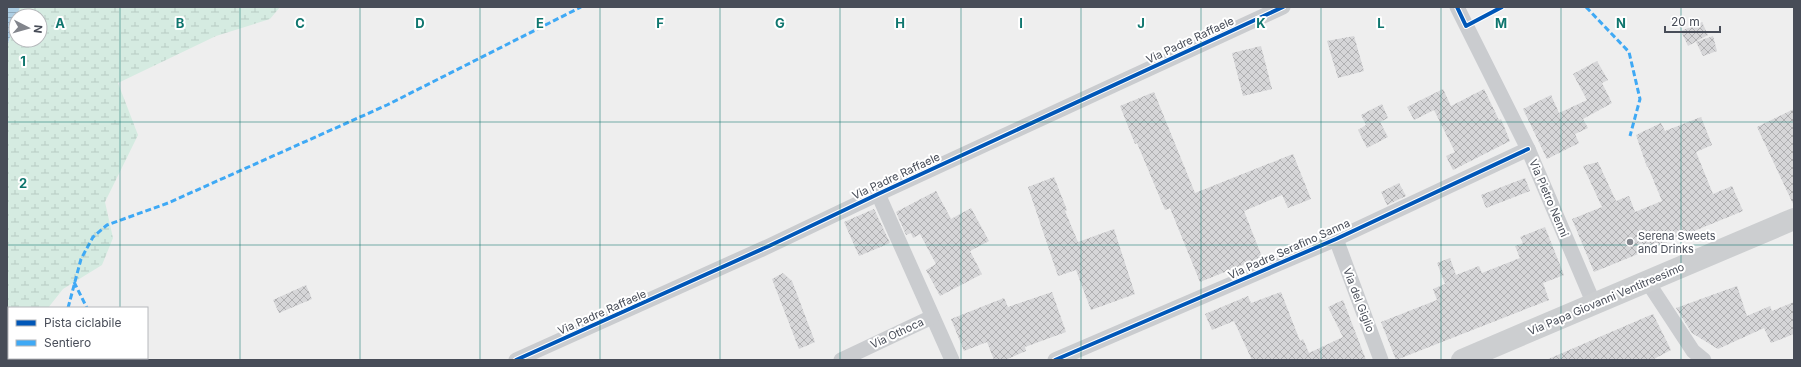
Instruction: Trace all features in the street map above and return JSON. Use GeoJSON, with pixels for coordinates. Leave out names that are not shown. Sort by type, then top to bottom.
{"type":"FeatureCollection","features":[{"type":"Feature","properties":{"kind":"main road","name":"Via Papa Giovanni Ventitreesimo"},"geometry":{"type":"LineString","coordinates":[[1462,360],[1496,352],[1594,304],[1794,219]]}},
{"type":"Feature","properties":{"kind":"street","name":"Via Padre Raffaele"},"geometry":{"type":"LineString","coordinates":[[516,360],[769,246],[1283,7]]}},
{"type":"Feature","properties":{"kind":"street","name":"Via Pietro Nenni"},"geometry":{"type":"LineString","coordinates":[[1457,7],[1528,149],[1594,304]]}},
{"type":"Feature","properties":{"kind":"street","name":"Via Padre Serafino Sanna"},"geometry":{"type":"LineString","coordinates":[[1055,360],[1336,239],[1528,149]]}},
{"type":"Feature","properties":{"kind":"street"},"geometry":{"type":"LineString","coordinates":[[878,194],[952,360]]}},
{"type":"Feature","properties":{"kind":"street","name":"Via del Giglio"},"geometry":{"type":"LineString","coordinates":[[1336,239],[1381,360]]}},
{"type":"Feature","properties":{"kind":"street"},"geometry":{"type":"LineString","coordinates":[[1647,281],[1693,351],[1704,360]]}},
{"type":"Feature","properties":{"kind":"street","name":"Via Othoca"},"geometry":{"type":"LineString","coordinates":[[841,360],[932,317]]}},
{"type":"Feature","properties":{"kind":"green space"},"geometry":{"type":"Polygon","coordinates":[[[20,7],[280,7],[270,19],[216,36],[118,83],[138,135],[105,202],[113,238],[102,265],[63,289],[49,307],[8,307],[8,334],[7,332],[8,44],[8,48],[48,48],[48,8],[20,7]]]}},
{"type":"Feature","properties":{"kind":"water"},"geometry":{"type":"Polygon","coordinates":[[[7,7],[20,7],[8,8],[7,47],[7,7]]]}},
{"type":"Feature","properties":{"kind":"building"},"geometry":{"type":"Polygon","coordinates":[[[1702,22],[1708,35],[1688,46],[1681,31],[1702,22]]]}},
{"type":"Feature","properties":{"kind":"building"},"geometry":{"type":"Polygon","coordinates":[[[1354,36],[1364,71],[1338,78],[1327,41],[1354,36]]]}},
{"type":"Feature","properties":{"kind":"building"},"geometry":{"type":"Polygon","coordinates":[[[1713,36],[1717,51],[1703,56],[1696,42],[1713,36]]]}},
{"type":"Feature","properties":{"kind":"building"},"geometry":{"type":"Polygon","coordinates":[[[1261,46],[1272,89],[1243,96],[1232,53],[1261,46]]]}},
{"type":"Feature","properties":{"kind":"building"},"geometry":{"type":"Polygon","coordinates":[[[1597,61],[1608,80],[1602,83],[1612,103],[1583,119],[1588,128],[1575,134],[1579,143],[1547,159],[1523,109],[1551,95],[1559,113],[1587,100],[1573,74],[1597,61]]]}},
{"type":"Feature","properties":{"kind":"building"},"geometry":{"type":"Polygon","coordinates":[[[1443,89],[1451,106],[1484,89],[1499,120],[1501,119],[1510,141],[1453,170],[1446,156],[1455,152],[1434,110],[1414,120],[1407,107],[1443,89]]]}},
{"type":"Feature","properties":{"kind":"building"},"geometry":{"type":"Polygon","coordinates":[[[1154,92],[1195,193],[1293,154],[1311,199],[1288,208],[1282,195],[1244,211],[1262,257],[1200,282],[1170,208],[1165,210],[1137,143],[1135,144],[1120,106],[1154,92]]]}},
{"type":"Feature","properties":{"kind":"building"},"geometry":{"type":"Polygon","coordinates":[[[1382,104],[1388,118],[1380,122],[1388,137],[1367,148],[1358,130],[1366,125],[1361,115],[1382,104]]]}},
{"type":"Feature","properties":{"kind":"building"},"geometry":{"type":"Polygon","coordinates":[[[1794,109],[1794,206],[1757,127],[1794,109]]]}},
{"type":"Feature","properties":{"kind":"building"},"geometry":{"type":"Polygon","coordinates":[[[1701,117],[1712,145],[1696,152],[1713,194],[1732,186],[1743,211],[1594,272],[1572,219],[1602,207],[1583,166],[1598,162],[1616,201],[1629,196],[1635,212],[1662,201],[1647,167],[1636,135],[1661,123],[1665,131],[1701,117]]]}},
{"type":"Feature","properties":{"kind":"building"},"geometry":{"type":"Polygon","coordinates":[[[1054,177],[1067,210],[1065,211],[1078,242],[1114,229],[1135,294],[1091,310],[1076,270],[1058,276],[1028,187],[1054,177]]]}},
{"type":"Feature","properties":{"kind":"building"},"geometry":{"type":"Polygon","coordinates":[[[1525,178],[1530,191],[1486,208],[1481,195],[1525,178]]]}},
{"type":"Feature","properties":{"kind":"building"},"geometry":{"type":"Polygon","coordinates":[[[1399,183],[1406,196],[1387,205],[1381,192],[1399,183]]]}},
{"type":"Feature","properties":{"kind":"building"},"geometry":{"type":"Polygon","coordinates":[[[936,191],[951,219],[971,208],[989,241],[970,251],[982,274],[940,296],[926,270],[936,264],[920,234],[913,238],[911,233],[906,235],[896,212],[936,191]]]}},
{"type":"Feature","properties":{"kind":"building"},"geometry":{"type":"Polygon","coordinates":[[[874,209],[890,243],[859,256],[844,222],[874,209]]]}},
{"type":"Feature","properties":{"kind":"building"},"geometry":{"type":"Polygon","coordinates":[[[1545,227],[1564,275],[1543,283],[1549,300],[1396,360],[1381,322],[1437,300],[1433,289],[1445,284],[1437,263],[1450,258],[1456,275],[1479,266],[1482,273],[1520,258],[1515,246],[1523,243],[1520,237],[1545,227]]]}},
{"type":"Feature","properties":{"kind":"building"},"geometry":{"type":"Polygon","coordinates":[[[783,273],[792,281],[815,342],[799,349],[772,279],[783,273]]]}},
{"type":"Feature","properties":{"kind":"building"},"geometry":{"type":"Polygon","coordinates":[[[306,285],[312,299],[279,313],[273,300],[306,285]]]}},
{"type":"Feature","properties":{"kind":"building"},"geometry":{"type":"Polygon","coordinates":[[[1737,286],[1747,316],[1770,306],[1772,311],[1794,302],[1794,334],[1771,343],[1764,328],[1718,349],[1692,333],[1676,308],[1737,286]]]}},
{"type":"Feature","properties":{"kind":"building"},"geometry":{"type":"Polygon","coordinates":[[[1052,292],[1066,332],[1025,347],[1026,351],[1005,360],[994,360],[987,342],[964,351],[951,319],[1004,298],[1008,307],[1052,292]]]}},
{"type":"Feature","properties":{"kind":"building"},"geometry":{"type":"Polygon","coordinates":[[[1281,292],[1300,341],[1303,339],[1309,353],[1343,337],[1328,307],[1343,300],[1366,360],[1252,360],[1234,321],[1212,330],[1205,314],[1248,296],[1251,303],[1281,292]]]}},
{"type":"Feature","properties":{"kind":"building"},"geometry":{"type":"Polygon","coordinates":[[[1653,314],[1671,350],[1652,360],[1546,360],[1653,314]]]}},
{"type":"Feature","properties":{"kind":"marked path"},"geometry":{"type":"LineString","coordinates":[[68,307],[81,259],[93,237],[107,225],[168,203],[387,105],[581,7]]}},
{"type":"Feature","properties":{"kind":"marked path"},"geometry":{"type":"LineString","coordinates":[[1586,7],[1629,52],[1640,99],[1630,136]]}},
{"type":"Feature","properties":{"kind":"marked path"},"geometry":{"type":"LineString","coordinates":[[74,282],[86,307]]}},
{"type":"Feature","properties":{"kind":"cycle path"},"geometry":{"type":"LineString","coordinates":[[516,360],[769,246],[1283,7]]}},
{"type":"Feature","properties":{"kind":"cycle path"},"geometry":{"type":"LineString","coordinates":[[1457,7],[1466,26],[1502,7]]}},
{"type":"Feature","properties":{"kind":"cycle path"},"geometry":{"type":"LineString","coordinates":[[1055,360],[1336,239],[1528,149]]}},
{"type":"Feature","properties":{"kind":"place","name":"Serena Sweets and Drinks"},"geometry":{"type":"Point","coordinates":[1630,242]}}]}
